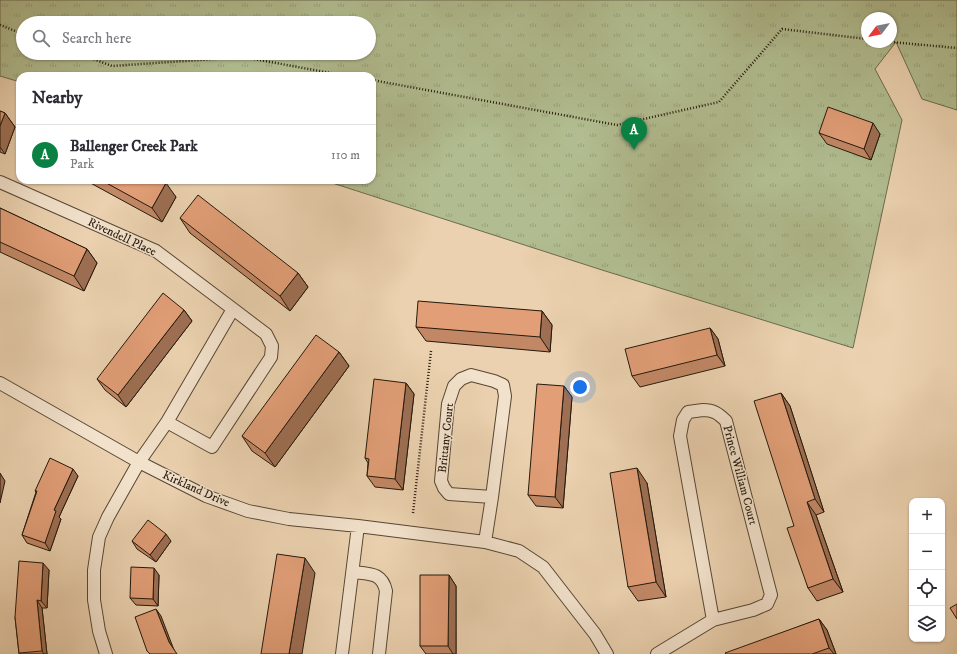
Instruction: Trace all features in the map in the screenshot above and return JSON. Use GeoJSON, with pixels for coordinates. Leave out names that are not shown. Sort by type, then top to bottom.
{"type":"FeatureCollection","features":[{"type":"Feature","properties":{"kind":"street","name":"Rivendell Place"},"geometry":{"type":"LineString","coordinates":[[0,182],[156,252],[266,334],[272,346],[271,357],[212,446],[166,422]]}},
{"type":"Feature","properties":{"kind":"street"},"geometry":{"type":"LineString","coordinates":[[106,654],[99,631],[94,600],[94,570],[99,536],[139,462],[166,422],[233,309]]}},
{"type":"Feature","properties":{"kind":"street","name":"Brittany Court"},"geometry":{"type":"LineString","coordinates":[[485,542],[492,497],[505,396],[503,385],[494,380],[471,375],[461,379],[454,386],[448,404],[441,481],[449,494],[492,497]]}},
{"type":"Feature","properties":{"kind":"street","name":"Kirkland Drive"},"geometry":{"type":"LineString","coordinates":[[0,383],[139,462],[206,496],[248,511],[289,520],[358,526],[485,542]]}},
{"type":"Feature","properties":{"kind":"street","name":"Prince William Court"},"geometry":{"type":"LineString","coordinates":[[657,654],[713,620],[753,610],[767,604],[771,595],[726,421],[712,410],[703,410],[688,412],[682,420],[680,436],[713,620]]}},
{"type":"Feature","properties":{"kind":"street"},"geometry":{"type":"LineString","coordinates":[[342,654],[358,526]]}},
{"type":"Feature","properties":{"kind":"street"},"geometry":{"type":"LineString","coordinates":[[485,542],[519,551],[544,567],[595,634],[607,654]]}},
{"type":"Feature","properties":{"kind":"street"},"geometry":{"type":"LineString","coordinates":[[353,572],[374,575],[381,578],[384,584],[386,591],[379,654]]}},
{"type":"Feature","properties":{"kind":"path"},"geometry":{"type":"LineString","coordinates":[[0,25],[16,31]]}},
{"type":"Feature","properties":{"kind":"path"},"geometry":{"type":"LineString","coordinates":[[376,81],[617,125],[719,102],[782,29],[861,38]]}},
{"type":"Feature","properties":{"kind":"path"},"geometry":{"type":"LineString","coordinates":[[897,43],[957,48]]}},
{"type":"Feature","properties":{"kind":"path"},"geometry":{"type":"LineString","coordinates":[[96,60],[112,66],[199,60]]}},
{"type":"Feature","properties":{"kind":"path"},"geometry":{"type":"LineString","coordinates":[[259,60],[325,72]]}},
{"type":"Feature","properties":{"kind":"path"},"geometry":{"type":"LineString","coordinates":[[413,513],[431,351]]}},
{"type":"Feature","properties":{"kind":"green space"},"geometry":{"type":"Polygon","coordinates":[[[0,0],[957,0],[957,110],[922,99],[897,44],[897,12],[861,12],[861,48],[891,48],[875,69],[902,120],[853,348],[602,270],[335,184],[376,184],[376,72],[16,72],[16,81],[0,76],[0,0]]]}},
{"type":"Feature","properties":{"kind":"building"},"geometry":{"type":"Polygon","coordinates":[[[828,107],[873,123],[864,149],[819,133],[828,107]]]}},
{"type":"Feature","properties":{"kind":"building"},"geometry":{"type":"Polygon","coordinates":[[[0,111],[5,113],[0,126],[0,111]]]}},
{"type":"Feature","properties":{"kind":"building"},"geometry":{"type":"Polygon","coordinates":[[[108,184],[165,184],[152,208],[108,184]]]}},
{"type":"Feature","properties":{"kind":"building"},"geometry":{"type":"Polygon","coordinates":[[[198,195],[298,273],[280,296],[180,218],[198,195]]]}},
{"type":"Feature","properties":{"kind":"building"},"geometry":{"type":"Polygon","coordinates":[[[0,208],[87,249],[74,276],[0,242],[0,208]]]}},
{"type":"Feature","properties":{"kind":"building"},"geometry":{"type":"Polygon","coordinates":[[[163,293],[184,310],[118,395],[97,379],[163,293]]]}},
{"type":"Feature","properties":{"kind":"building"},"geometry":{"type":"Polygon","coordinates":[[[418,301],[542,311],[540,337],[416,327],[418,301]]]}},
{"type":"Feature","properties":{"kind":"building"},"geometry":{"type":"Polygon","coordinates":[[[710,328],[717,355],[632,376],[625,349],[710,328]]]}},
{"type":"Feature","properties":{"kind":"building"},"geometry":{"type":"Polygon","coordinates":[[[316,335],[339,352],[265,453],[242,436],[316,335]]]}},
{"type":"Feature","properties":{"kind":"building"},"geometry":{"type":"Polygon","coordinates":[[[374,379],[406,383],[395,479],[367,476],[369,459],[365,458],[374,379]]]}},
{"type":"Feature","properties":{"kind":"building"},"geometry":{"type":"Polygon","coordinates":[[[537,384],[564,386],[555,497],[528,495],[537,384]]]}},
{"type":"Feature","properties":{"kind":"building"},"geometry":{"type":"Polygon","coordinates":[[[781,393],[815,499],[807,502],[833,579],[808,588],[787,528],[794,526],[754,401],[781,393]]]}},
{"type":"Feature","properties":{"kind":"building"},"geometry":{"type":"Polygon","coordinates":[[[50,458],[73,469],[54,510],[56,511],[45,543],[22,535],[37,491],[35,491],[50,458]]]}},
{"type":"Feature","properties":{"kind":"building"},"geometry":{"type":"Polygon","coordinates":[[[637,468],[656,582],[628,587],[610,473],[637,468]]]}},
{"type":"Feature","properties":{"kind":"building"},"geometry":{"type":"Polygon","coordinates":[[[148,520],[166,534],[150,555],[132,541],[148,520]]]}},
{"type":"Feature","properties":{"kind":"building"},"geometry":{"type":"Polygon","coordinates":[[[277,554],[305,558],[289,654],[261,654],[277,554]]]}},
{"type":"Feature","properties":{"kind":"building"},"geometry":{"type":"Polygon","coordinates":[[[19,561],[43,563],[41,601],[37,600],[42,651],[19,653],[15,617],[19,561]]]}},
{"type":"Feature","properties":{"kind":"building"},"geometry":{"type":"Polygon","coordinates":[[[131,567],[154,568],[153,599],[130,598],[131,567]]]}},
{"type":"Feature","properties":{"kind":"building"},"geometry":{"type":"Polygon","coordinates":[[[420,575],[449,575],[448,646],[420,646],[420,575]]]}},
{"type":"Feature","properties":{"kind":"building"},"geometry":{"type":"Polygon","coordinates":[[[957,604],[957,619],[950,608],[957,604]]]}},
{"type":"Feature","properties":{"kind":"building"},"geometry":{"type":"Polygon","coordinates":[[[156,609],[169,642],[177,654],[150,654],[147,651],[135,617],[156,609]]]}},
{"type":"Feature","properties":{"kind":"building"},"geometry":{"type":"Polygon","coordinates":[[[819,619],[829,648],[812,654],[725,653],[819,619]]]}},
{"type":"Feature","properties":{"kind":"place","name":"Ballenger Creek Park"},"geometry":{"type":"Point","coordinates":[634,150]}}]}
